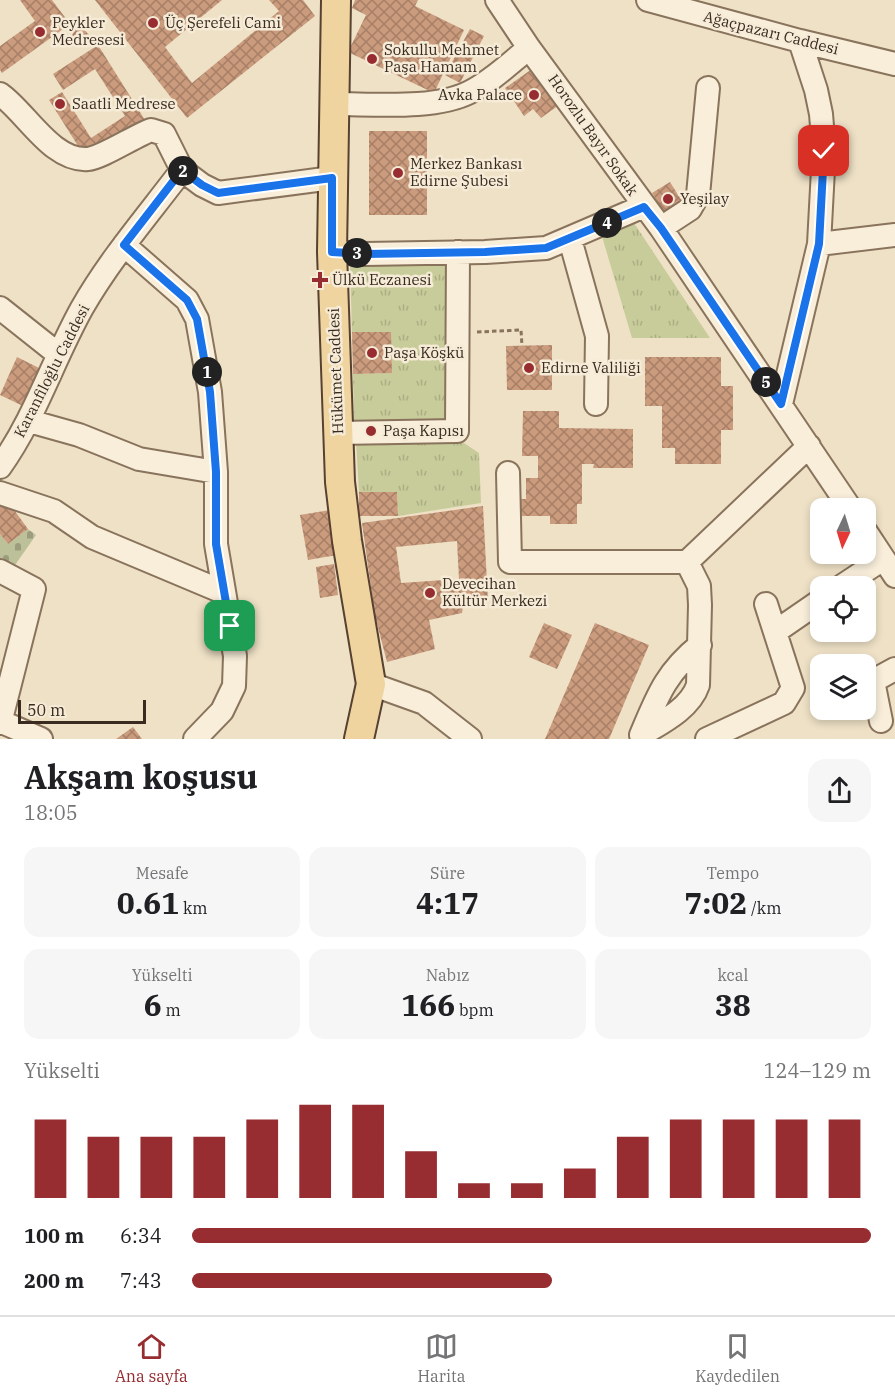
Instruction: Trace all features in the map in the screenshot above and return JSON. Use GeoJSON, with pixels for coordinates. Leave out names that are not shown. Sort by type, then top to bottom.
{"type":"FeatureCollection","features":[{"type":"Feature","properties":{"kind":"main road","name":"Hükümet Caddesi"},"geometry":{"type":"LineString","coordinates":[[336,0],[332,252],[340,482],[347,541],[371,684],[359,739]]}},
{"type":"Feature","properties":{"kind":"street","name":"Horozlu Bayır Sokak"},"geometry":{"type":"LineString","coordinates":[[497,0],[529,48],[661,228],[843,498]]}},
{"type":"Feature","properties":{"kind":"street","name":"Ağaçpazarı Caddesi"},"geometry":{"type":"LineString","coordinates":[[648,0],[697,7],[800,41],[895,64]]}},
{"type":"Feature","properties":{"kind":"street"},"geometry":{"type":"LineString","coordinates":[[781,404],[819,244],[824,151],[821,114],[816,90],[800,41]]}},
{"type":"Feature","properties":{"kind":"street"},"geometry":{"type":"LineString","coordinates":[[334,104],[432,103],[452,100],[488,81],[529,48]]}},
{"type":"Feature","properties":{"kind":"street"},"geometry":{"type":"LineString","coordinates":[[661,228],[690,209],[698,195],[708,88]]}},
{"type":"Feature","properties":{"kind":"street"},"geometry":{"type":"LineString","coordinates":[[0,94],[46,141],[70,157],[88,159],[151,130],[164,134],[182,170],[202,185],[218,193],[332,178]]}},
{"type":"Feature","properties":{"kind":"street","name":"Karanfiloğlu Caddesi"},"geometry":{"type":"LineString","coordinates":[[0,467],[29,420],[58,354],[84,306],[124,245],[182,170]]}},
{"type":"Feature","properties":{"kind":"street"},"geometry":{"type":"LineString","coordinates":[[332,252],[365,254],[546,248],[644,207]]}},
{"type":"Feature","properties":{"kind":"street"},"geometry":{"type":"LineString","coordinates":[[819,244],[895,235]]}},
{"type":"Feature","properties":{"kind":"street"},"geometry":{"type":"LineString","coordinates":[[570,239],[597,336],[596,404]]}},
{"type":"Feature","properties":{"kind":"street"},"geometry":{"type":"LineString","coordinates":[[124,245],[187,300],[197,319],[210,392],[216,472],[216,544],[234,656],[234,686],[222,711],[195,739]]}},
{"type":"Feature","properties":{"kind":"street"},"geometry":{"type":"LineString","coordinates":[[338,433],[457,431],[458,252]]}},
{"type":"Feature","properties":{"kind":"street"},"geometry":{"type":"LineString","coordinates":[[0,308],[58,354]]}},
{"type":"Feature","properties":{"kind":"street"},"geometry":{"type":"LineString","coordinates":[[29,420],[79,435],[139,459],[216,472]]}},
{"type":"Feature","properties":{"kind":"street"},"geometry":{"type":"LineString","coordinates":[[508,473],[510,562],[687,562],[809,446]]}},
{"type":"Feature","properties":{"kind":"street"},"geometry":{"type":"LineString","coordinates":[[0,494],[54,511],[93,537],[223,592]]}},
{"type":"Feature","properties":{"kind":"street"},"geometry":{"type":"LineString","coordinates":[[867,576],[889,567],[876,547]]}},
{"type":"Feature","properties":{"kind":"street"},"geometry":{"type":"LineString","coordinates":[[687,562],[699,586],[700,645]]}},
{"type":"Feature","properties":{"kind":"street"},"geometry":{"type":"LineString","coordinates":[[0,571],[34,589],[1,723],[41,739]]}},
{"type":"Feature","properties":{"kind":"street"},"geometry":{"type":"LineString","coordinates":[[707,739],[784,702],[793,688],[766,604]]}},
{"type":"Feature","properties":{"kind":"street"},"geometry":{"type":"LineString","coordinates":[[775,632],[810,608]]}},
{"type":"Feature","properties":{"kind":"street"},"geometry":{"type":"LineString","coordinates":[[881,721],[873,681],[895,669]]}},
{"type":"Feature","properties":{"kind":"street"},"geometry":{"type":"LineString","coordinates":[[371,684],[424,703],[470,739]]}},
{"type":"Feature","properties":{"kind":"path"},"geometry":{"type":"LineString","coordinates":[[458,332],[521,330],[522,346]]}},
{"type":"Feature","properties":{"kind":"green space"},"geometry":{"type":"Polygon","coordinates":[[[634,223],[710,338],[632,338],[601,233],[634,223]]]}},
{"type":"Feature","properties":{"kind":"green space"},"geometry":{"type":"Polygon","coordinates":[[[449,262],[451,421],[354,422],[353,374],[392,373],[390,332],[352,332],[350,263],[449,262]]]}},
{"type":"Feature","properties":{"kind":"green space"},"geometry":{"type":"Polygon","coordinates":[[[356,441],[461,441],[479,453],[481,503],[398,516],[397,492],[359,492],[356,441]]]}},
{"type":"Feature","properties":{"kind":"green space"},"geometry":{"type":"Polygon","coordinates":[[[28,529],[36,535],[13,568],[0,559],[0,534],[8,544],[28,529]]]}},
{"type":"Feature","properties":{"kind":"building","name":"Peykler Medresesi"},"geometry":{"type":"Polygon","coordinates":[[[20,0],[52,0],[70,24],[2,73],[0,46],[35,21],[20,0]]]}},
{"type":"Feature","properties":{"kind":"building"},"geometry":{"type":"Polygon","coordinates":[[[95,0],[222,0],[165,47],[192,83],[279,11],[269,0],[303,0],[315,16],[187,118],[95,0]]]}},
{"type":"Feature","properties":{"kind":"building"},"geometry":{"type":"Polygon","coordinates":[[[355,0],[418,0],[415,6],[464,30],[434,93],[348,52],[366,15],[352,8],[355,0]]]}},
{"type":"Feature","properties":{"kind":"building"},"geometry":{"type":"Polygon","coordinates":[[[82,27],[89,35],[87,42],[78,44],[72,36],[74,29],[82,27]]]}},
{"type":"Feature","properties":{"kind":"building"},"geometry":{"type":"Polygon","coordinates":[[[470,29],[484,36],[460,83],[445,75],[470,29]]]}},
{"type":"Feature","properties":{"kind":"building","name":"Saatli Medrese"},"geometry":{"type":"Polygon","coordinates":[[[98,45],[145,120],[85,157],[49,100],[62,92],[91,138],[125,116],[95,69],[63,90],[53,74],[98,45]]]}},
{"type":"Feature","properties":{"kind":"building","name":"Avka Palace"},"geometry":{"type":"Polygon","coordinates":[[[539,64],[563,102],[541,118],[533,109],[524,116],[505,88],[539,64]]]}},
{"type":"Feature","properties":{"kind":"building","name":"Merkez Bankası Edirne Şubesi"},"geometry":{"type":"Polygon","coordinates":[[[369,131],[427,131],[427,215],[369,215],[369,131]]]}},
{"type":"Feature","properties":{"kind":"building","name":"Yeşilay"},"geometry":{"type":"Polygon","coordinates":[[[670,182],[685,206],[667,217],[652,193],[670,182]]]}},
{"type":"Feature","properties":{"kind":"building","name":"Paşa Köşkü"},"geometry":{"type":"Polygon","coordinates":[[[352,332],[391,332],[392,373],[353,374],[352,332]]]}},
{"type":"Feature","properties":{"kind":"building","name":"Edirne Valiliği"},"geometry":{"type":"Polygon","coordinates":[[[552,345],[552,390],[507,390],[506,346],[552,345]]]}},
{"type":"Feature","properties":{"kind":"building"},"geometry":{"type":"Polygon","coordinates":[[[17,357],[41,369],[23,406],[0,395],[17,357]]]}},
{"type":"Feature","properties":{"kind":"building"},"geometry":{"type":"Polygon","coordinates":[[[645,357],[721,357],[721,386],[733,386],[733,430],[721,430],[721,464],[675,464],[675,448],[662,448],[662,406],[645,406],[645,357]]]}},
{"type":"Feature","properties":{"kind":"building"},"geometry":{"type":"Polygon","coordinates":[[[523,411],[559,411],[559,428],[633,429],[633,468],[593,468],[594,464],[582,464],[582,504],[577,504],[577,524],[550,524],[550,516],[520,516],[520,499],[526,499],[526,478],[538,478],[538,456],[522,456],[523,411]]]}},
{"type":"Feature","properties":{"kind":"building"},"geometry":{"type":"Polygon","coordinates":[[[359,492],[397,492],[398,516],[359,516],[359,492]]]}},
{"type":"Feature","properties":{"kind":"building"},"geometry":{"type":"Polygon","coordinates":[[[6,499],[28,529],[8,544],[0,534],[0,504],[6,499]]]}},
{"type":"Feature","properties":{"kind":"building","name":"Devecihan Kültür Merkezi"},"geometry":{"type":"Polygon","coordinates":[[[483,506],[488,602],[463,607],[462,613],[429,620],[435,649],[387,662],[375,616],[362,523],[483,506]],[[457,541],[396,547],[401,583],[459,579],[457,541]]]}},
{"type":"Feature","properties":{"kind":"building"},"geometry":{"type":"Polygon","coordinates":[[[330,510],[337,555],[308,560],[300,515],[330,510]]]}},
{"type":"Feature","properties":{"kind":"building"},"geometry":{"type":"Polygon","coordinates":[[[334,564],[338,595],[320,598],[316,567],[334,564]]]}},
{"type":"Feature","properties":{"kind":"building"},"geometry":{"type":"Polygon","coordinates":[[[544,623],[572,635],[557,669],[529,657],[544,623]]]}},
{"type":"Feature","properties":{"kind":"building"},"geometry":{"type":"Polygon","coordinates":[[[595,623],[649,645],[609,739],[545,739],[595,623]]]}},
{"type":"Feature","properties":{"kind":"building"},"geometry":{"type":"Polygon","coordinates":[[[133,727],[142,739],[116,739],[133,727]]]}},
{"type":"Feature","properties":{"kind":"place","name":"Üç Şerefeli Cami"},"geometry":{"type":"Point","coordinates":[153,23]}},
{"type":"Feature","properties":{"kind":"place","name":"Peykler Medresesi"},"geometry":{"type":"Point","coordinates":[40,32]}},
{"type":"Feature","properties":{"kind":"place","name":"Sokullu Mehmet Paşa Hamam"},"geometry":{"type":"Point","coordinates":[372,59]}},
{"type":"Feature","properties":{"kind":"place","name":"Avka Palace"},"geometry":{"type":"Point","coordinates":[534,95]}},
{"type":"Feature","properties":{"kind":"place","name":"Saatli Medrese"},"geometry":{"type":"Point","coordinates":[60,104]}},
{"type":"Feature","properties":{"kind":"place","name":"Merkez Bankası Edirne Şubesi"},"geometry":{"type":"Point","coordinates":[398,173]}},
{"type":"Feature","properties":{"kind":"place","name":"Yeşilay"},"geometry":{"type":"Point","coordinates":[668,199]}},
{"type":"Feature","properties":{"kind":"place","name":"Ülkü Eczanesi"},"geometry":{"type":"Point","coordinates":[320,280]}},
{"type":"Feature","properties":{"kind":"place","name":"Paşa Köşkü"},"geometry":{"type":"Point","coordinates":[372,353]}},
{"type":"Feature","properties":{"kind":"place","name":"Edirne Valiliği"},"geometry":{"type":"Point","coordinates":[529,368]}},
{"type":"Feature","properties":{"kind":"place","name":"Paşa Kapısı"},"geometry":{"type":"Point","coordinates":[371,431]}},
{"type":"Feature","properties":{"kind":"place","name":"Devecihan Kültür Merkezi"},"geometry":{"type":"Point","coordinates":[430,593]}},
{"type":"Feature","properties":{"kind":"route"},"geometry":{"type":"LineString","coordinates":[[230,626],[216,544],[216,472],[210,392],[204,348],[197,319],[187,300],[124,245],[182,170],[202,185],[218,193],[332,178],[332,252],[365,254],[485,252],[546,248],[644,207],[661,228],[781,404],[819,244],[824,151]]}}]}
